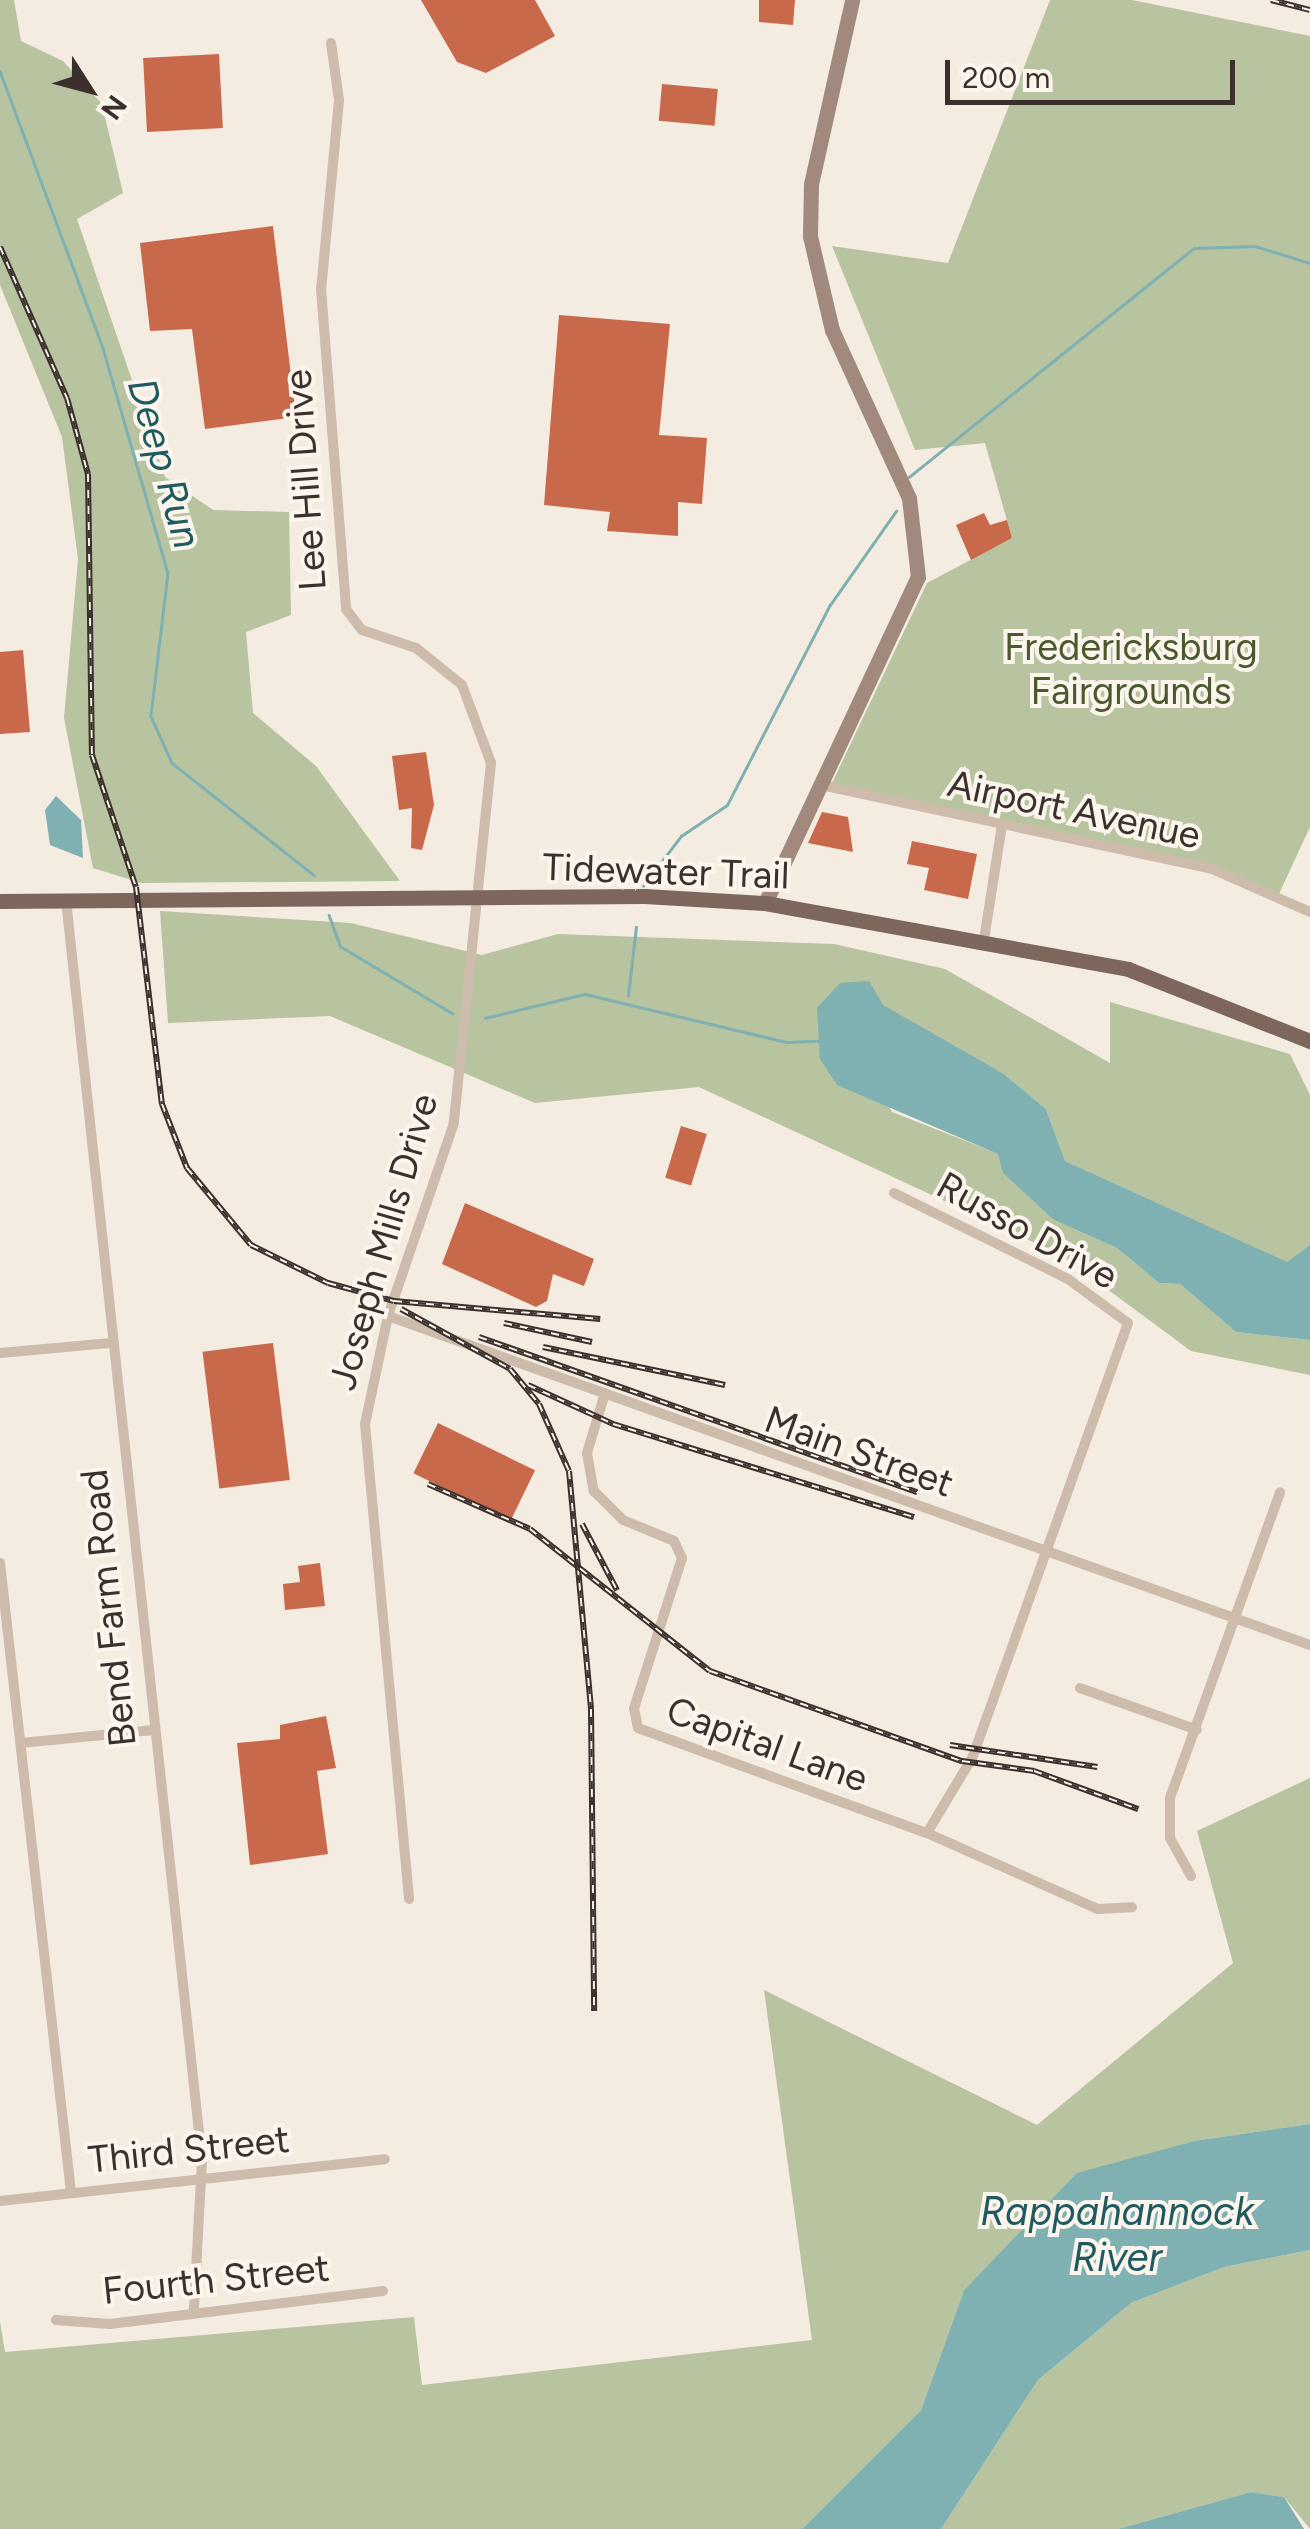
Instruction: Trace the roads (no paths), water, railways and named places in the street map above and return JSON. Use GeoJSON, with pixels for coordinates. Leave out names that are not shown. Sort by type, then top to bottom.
{"type":"FeatureCollection","features":[{"type":"Feature","properties":{"kind":"main road"},"geometry":{"type":"LineString","coordinates":[[765,903],[820,785],[908,614],[919,562],[908,498],[832,330],[813,264],[811,184],[852,0]]}},
{"type":"Feature","properties":{"kind":"main road","name":"Tidewater Trail"},"geometry":{"type":"LineString","coordinates":[[0,901],[765,903],[984,940],[1156,977],[1310,1041]]}},
{"type":"Feature","properties":{"kind":"street","name":"Lee Hill Drive"},"geometry":{"type":"LineString","coordinates":[[332,43],[339,100],[321,289],[344,600],[362,630],[443,666],[480,714],[491,763],[478,900]]}},
{"type":"Feature","properties":{"kind":"street","name":"Airport Avenue"},"geometry":{"type":"LineString","coordinates":[[820,785],[1212,869],[1310,912]]}},
{"type":"Feature","properties":{"kind":"street"},"geometry":{"type":"LineString","coordinates":[[984,940],[1002,826]]}},
{"type":"Feature","properties":{"kind":"street","name":"Bend Farm Road"},"geometry":{"type":"LineString","coordinates":[[66,900],[110,1342],[203,2180],[194,2310]]}},
{"type":"Feature","properties":{"kind":"street","name":"Joseph Mills Drive"},"geometry":{"type":"LineString","coordinates":[[408,1899],[364,1478],[369,1394],[388,1316],[454,1124],[478,900]]}},
{"type":"Feature","properties":{"kind":"street","name":"Russo Drive"},"geometry":{"type":"LineString","coordinates":[[894,1194],[1068,1279],[1128,1323],[1043,1550]]}},
{"type":"Feature","properties":{"kind":"street","name":"Main Street"},"geometry":{"type":"LineString","coordinates":[[388,1316],[1310,1645]]}},
{"type":"Feature","properties":{"kind":"street"},"geometry":{"type":"LineString","coordinates":[[0,1353],[110,1342]]}},
{"type":"Feature","properties":{"kind":"street","name":"Capital Lane"},"geometry":{"type":"LineString","coordinates":[[605,1393],[586,1454],[594,1491],[623,1520],[674,1541],[682,1558],[634,1708],[638,1728],[927,1833],[1098,1909],[1132,1907]]}},
{"type":"Feature","properties":{"kind":"street"},"geometry":{"type":"LineString","coordinates":[[1191,1876],[1174,1850],[1168,1812],[1280,1492]]}},
{"type":"Feature","properties":{"kind":"street"},"geometry":{"type":"LineString","coordinates":[[927,1833],[972,1758],[1043,1550]]}},
{"type":"Feature","properties":{"kind":"street"},"geometry":{"type":"LineString","coordinates":[[0,1563],[71,2192]]}},
{"type":"Feature","properties":{"kind":"street"},"geometry":{"type":"LineString","coordinates":[[1080,1688],[1197,1730]]}},
{"type":"Feature","properties":{"kind":"street"},"geometry":{"type":"LineString","coordinates":[[21,1743],[152,1730]]}},
{"type":"Feature","properties":{"kind":"street","name":"Third Street"},"geometry":{"type":"LineString","coordinates":[[0,2200],[385,2159]]}},
{"type":"Feature","properties":{"kind":"street","name":"Fourth Street"},"geometry":{"type":"LineString","coordinates":[[56,2320],[110,2324],[194,2310],[383,2291]]}},
{"type":"Feature","properties":{"kind":"water"},"geometry":{"type":"Polygon","coordinates":[[[56,796],[81,820],[83,858],[50,845],[45,810],[56,796]]]}},
{"type":"Feature","properties":{"kind":"water"},"geometry":{"type":"Polygon","coordinates":[[[869,981],[883,1005],[1004,1074],[1046,1109],[1065,1161],[1287,1262],[1310,1245],[1310,1340],[1236,1332],[1180,1284],[1159,1283],[1117,1248],[1054,1220],[1003,1173],[998,1154],[837,1085],[820,1059],[817,1008],[840,983],[869,981]]]}},
{"type":"Feature","properties":{"kind":"water","name":"Rappahannock River"},"geometry":{"type":"Polygon","coordinates":[[[1310,2124],[1310,2250],[1224,2267],[1131,2303],[1038,2380],[941,2529],[802,2529],[921,2410],[964,2290],[1077,2173],[1194,2141],[1310,2124]]]}},
{"type":"Feature","properties":{"kind":"water"},"geometry":{"type":"Polygon","coordinates":[[[1251,2492],[1284,2497],[1304,2529],[1118,2529],[1251,2492]]]}},
{"type":"Feature","properties":{"kind":"waterway","name":"Deep Run"},"geometry":{"type":"LineString","coordinates":[[0,71],[103,348],[168,573],[151,716],[172,763],[314,875]]}},
{"type":"Feature","properties":{"kind":"waterway"},"geometry":{"type":"LineString","coordinates":[[909,477],[1194,248],[1255,246],[1310,263]]}},
{"type":"Feature","properties":{"kind":"waterway"},"geometry":{"type":"LineString","coordinates":[[643,886],[681,836],[727,805],[830,605],[896,511]]}},
{"type":"Feature","properties":{"kind":"waterway","name":"Deep Run"},"geometry":{"type":"LineString","coordinates":[[329,915],[340,946],[452,1013]]}},
{"type":"Feature","properties":{"kind":"waterway"},"geometry":{"type":"LineString","coordinates":[[628,996],[636,927]]}},
{"type":"Feature","properties":{"kind":"waterway"},"geometry":{"type":"LineString","coordinates":[[485,1018],[585,994],[786,1042],[818,1041]]}},
{"type":"Feature","properties":{"kind":"railway"},"geometry":{"type":"LineString","coordinates":[[1271,0],[1310,10]]}},
{"type":"Feature","properties":{"kind":"railway"},"geometry":{"type":"LineString","coordinates":[[0,247],[67,398],[88,474],[92,755],[136,887],[162,1104],[187,1168],[251,1245],[328,1283],[394,1301],[600,1319]]}},
{"type":"Feature","properties":{"kind":"railway"},"geometry":{"type":"LineString","coordinates":[[401,1309],[510,1369],[539,1404],[569,1471],[591,1709],[594,2011]]}},
{"type":"Feature","properties":{"kind":"railway"},"geometry":{"type":"LineString","coordinates":[[504,1323],[592,1342]]}},
{"type":"Feature","properties":{"kind":"railway"},"geometry":{"type":"LineString","coordinates":[[479,1337],[917,1492]]}},
{"type":"Feature","properties":{"kind":"railway"},"geometry":{"type":"LineString","coordinates":[[543,1347],[725,1385]]}},
{"type":"Feature","properties":{"kind":"railway"},"geometry":{"type":"LineString","coordinates":[[528,1385],[613,1424],[914,1517]]}},
{"type":"Feature","properties":{"kind":"railway"},"geometry":{"type":"LineString","coordinates":[[428,1484],[530,1529],[710,1671],[962,1761],[1034,1771],[1138,1809]]}},
{"type":"Feature","properties":{"kind":"railway"},"geometry":{"type":"LineString","coordinates":[[582,1524],[617,1590]]}},
{"type":"Feature","properties":{"kind":"railway"},"geometry":{"type":"LineString","coordinates":[[950,1745],[1097,1767]]}},
{"type":"Feature","properties":{"kind":"park label","name":"Fredericksburg Fairgrounds"},"geometry":{"type":"Point","coordinates":[1131,670]}}]}
